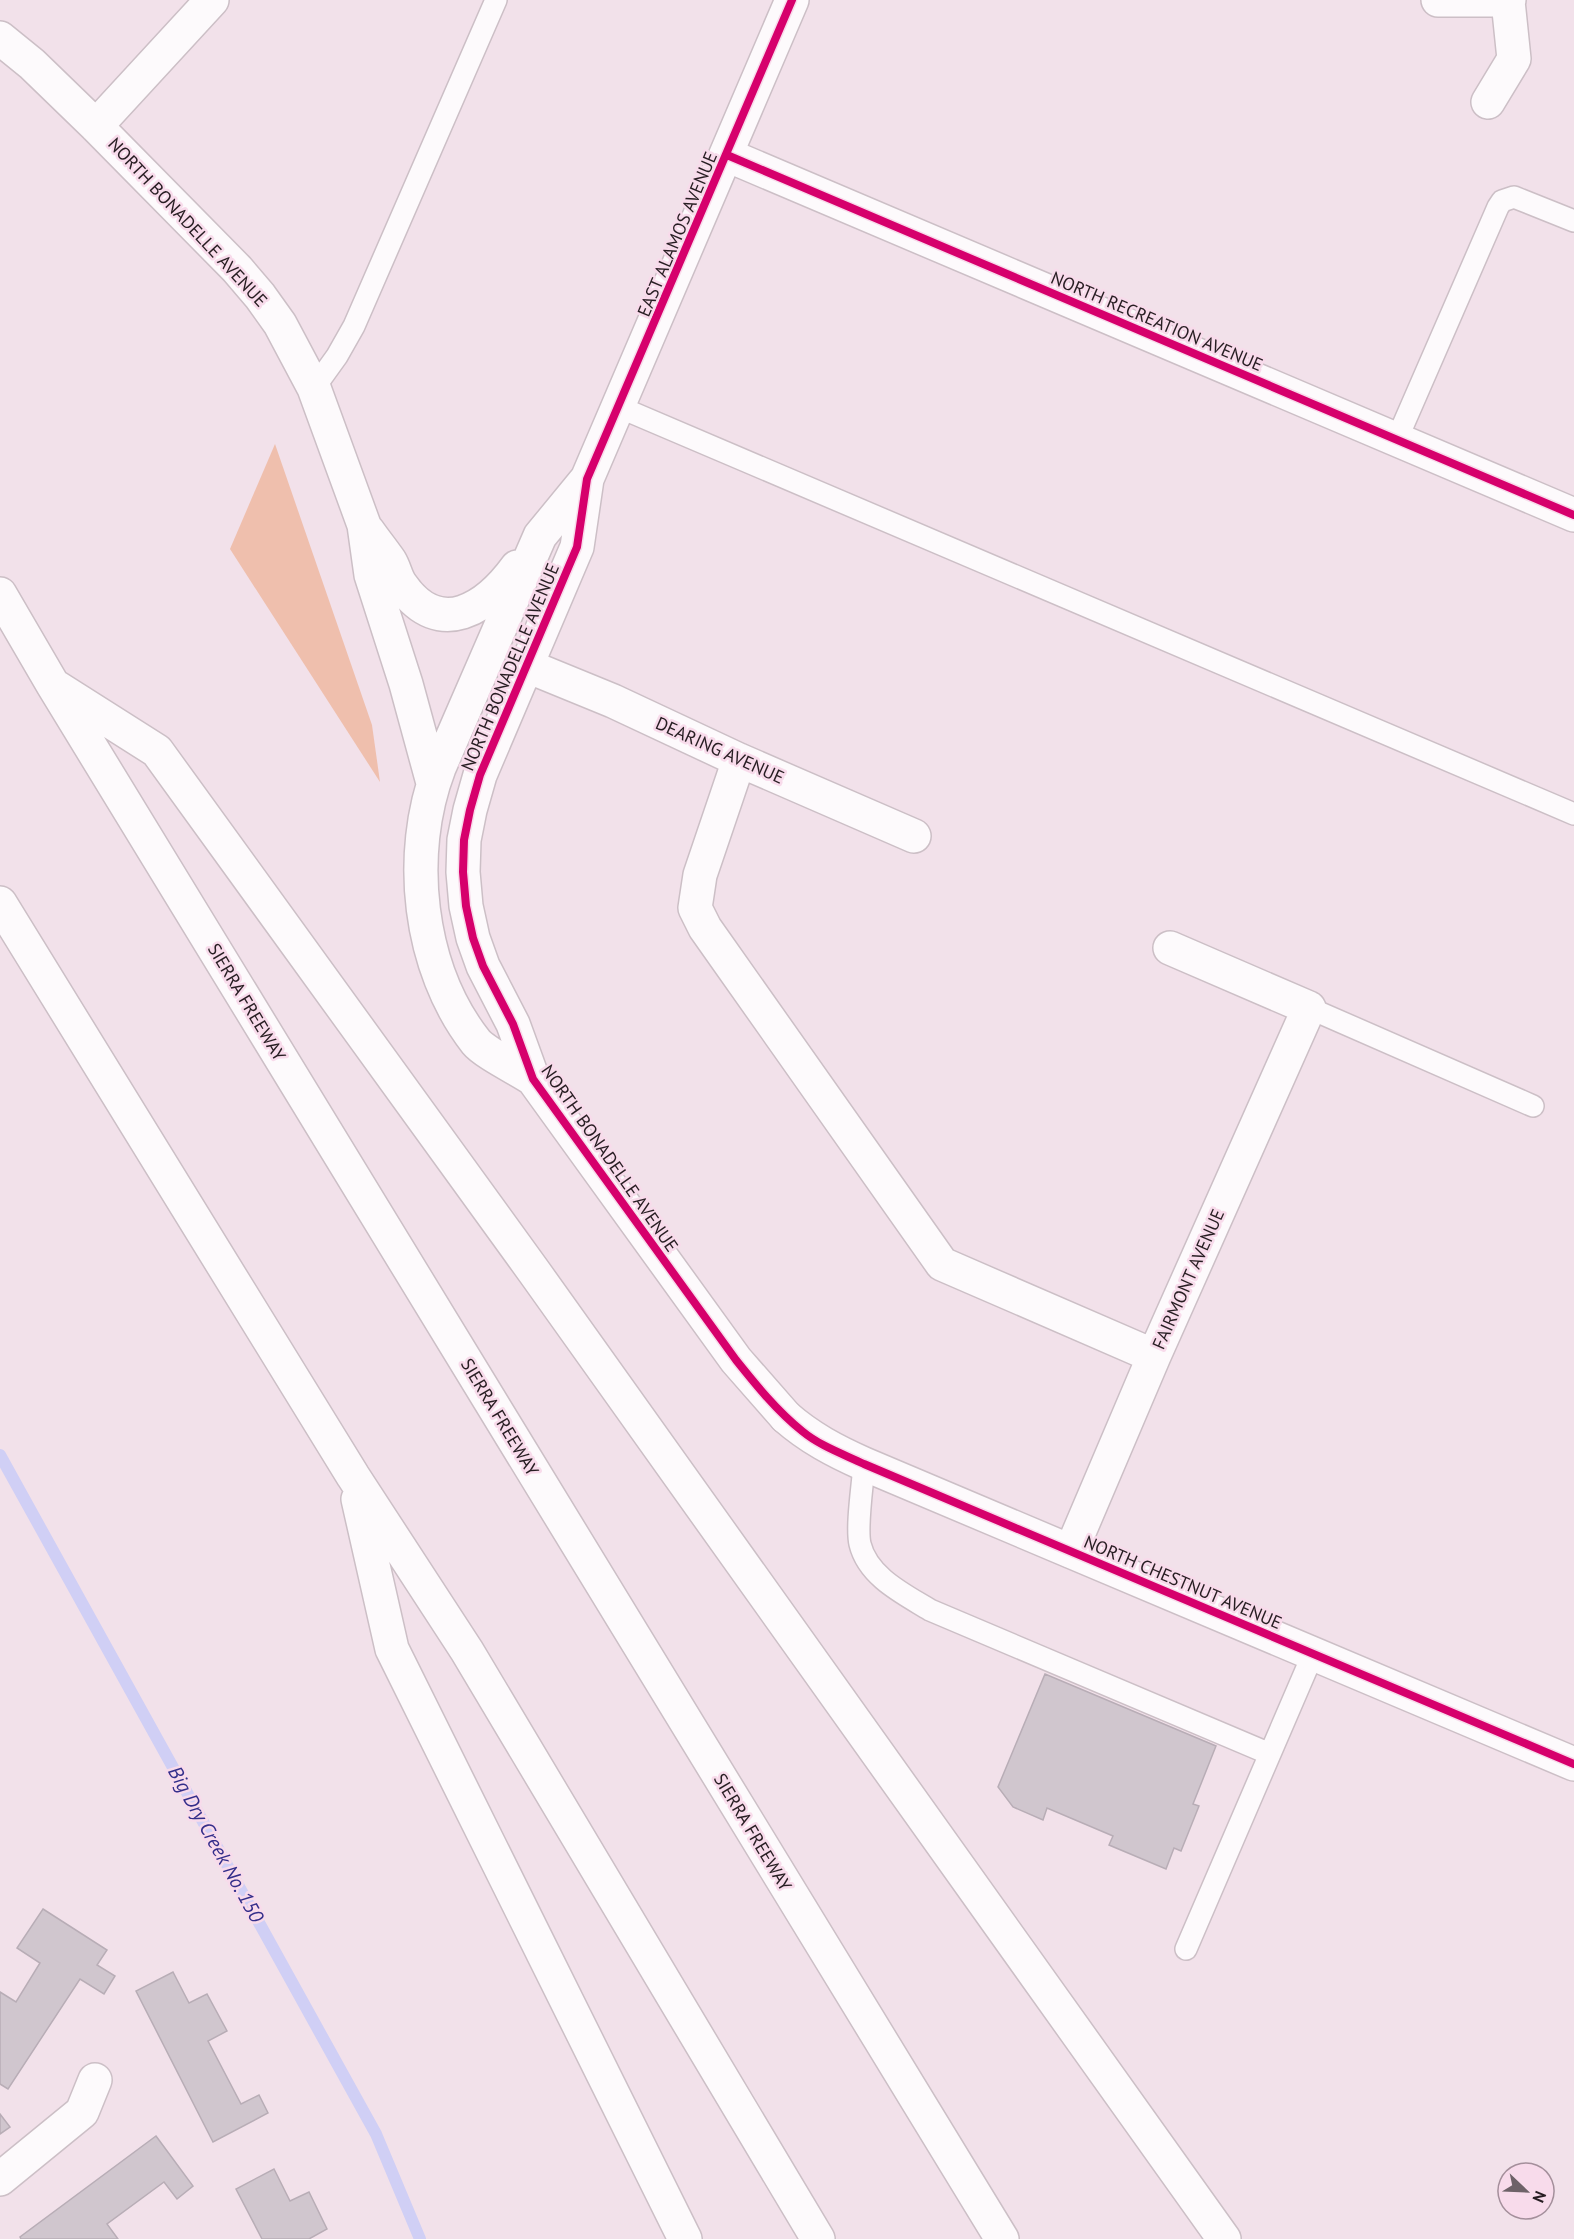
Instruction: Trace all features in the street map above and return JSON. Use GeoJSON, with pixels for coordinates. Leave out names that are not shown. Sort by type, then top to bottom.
{"type":"FeatureCollection","features":[{"type":"Feature","properties":{"kind":"main road"},"geometry":{"type":"LineString","coordinates":[[96,126],[212,0]]}},
{"type":"Feature","properties":{"kind":"main road","name":"EAST ALAMOS AVENUE"},"geometry":{"type":"LineString","coordinates":[[587,479],[792,0]]}},
{"type":"Feature","properties":{"kind":"main road"},"geometry":{"type":"LineString","coordinates":[[1438,0],[1508,1],[1514,59],[1488,102]]}},
{"type":"Feature","properties":{"kind":"main road","name":"NORTH BONADELLE AVENUE"},"geometry":{"type":"LineString","coordinates":[[0,38],[32,64],[96,126],[237,269],[280,324],[314,388],[364,525],[370,575],[406,684],[433,783]]}},
{"type":"Feature","properties":{"kind":"main road","name":"NORTH RECREATION AVENUE"},"geometry":{"type":"LineString","coordinates":[[727,155],[1574,515]]}},
{"type":"Feature","properties":{"kind":"main road","name":"NORTH BONADELLE AVENUE"},"geometry":{"type":"LineString","coordinates":[[533,1079],[477,1044],[445,987],[434,958],[425,919],[421,874],[423,830],[433,783],[540,536],[587,479]]}},
{"type":"Feature","properties":{"kind":"main road","name":"NORTH BONADELLE AVENUE"},"geometry":{"type":"LineString","coordinates":[[587,479],[577,546],[480,775],[468,820],[463,872],[466,906],[473,938],[483,966],[513,1024],[533,1079],[736,1360],[786,1417]]}},
{"type":"Feature","properties":{"kind":"main road"},"geometry":{"type":"LineString","coordinates":[[364,525],[391,564],[402,587],[424,608],[443,616],[464,612],[494,594],[506,582],[540,536]]}},
{"type":"Feature","properties":{"kind":"main road","name":"SIERRA FREEWAY"},"geometry":{"type":"LineString","coordinates":[[0,594],[53,685],[1002,2239]]}},
{"type":"Feature","properties":{"kind":"main road","name":"DEARING AVENUE"},"geometry":{"type":"LineString","coordinates":[[525,665],[613,701],[740,760],[914,836]]}},
{"type":"Feature","properties":{"kind":"main road"},"geometry":{"type":"LineString","coordinates":[[53,685],[157,751],[528,1263],[1224,2239]]}},
{"type":"Feature","properties":{"kind":"main road"},"geometry":{"type":"LineString","coordinates":[[740,760],[700,874],[694,908],[705,928],[942,1264],[1154,1356]]}},
{"type":"Feature","properties":{"kind":"main road"},"geometry":{"type":"LineString","coordinates":[[0,903],[353,1476],[467,1651],[818,2239]]}},
{"type":"Feature","properties":{"kind":"main road"},"geometry":{"type":"LineString","coordinates":[[1170,948],[1309,1008]]}},
{"type":"Feature","properties":{"kind":"main road","name":"FAIRMONT AVENUE"},"geometry":{"type":"LineString","coordinates":[[1071,1551],[1154,1356],[1309,1008]]}},
{"type":"Feature","properties":{"kind":"main road","name":"NORTH CHESTNUT AVENUE"},"geometry":{"type":"LineString","coordinates":[[786,1417],[803,1432],[822,1444],[864,1464],[1574,1764]]}},
{"type":"Feature","properties":{"kind":"main road"},"geometry":{"type":"LineString","coordinates":[[353,1476],[392,1649],[685,2239]]}},
{"type":"Feature","properties":{"kind":"main road"},"geometry":{"type":"LineString","coordinates":[[0,2179],[82,2112],[95,2080]]}},
{"type":"Feature","properties":{"kind":"lane"},"geometry":{"type":"LineString","coordinates":[[314,388],[337,356],[354,326],[496,0]]}},
{"type":"Feature","properties":{"kind":"lane"},"geometry":{"type":"LineString","coordinates":[[1397,439],[1502,201],[1514,197],[1574,221]]}},
{"type":"Feature","properties":{"kind":"lane"},"geometry":{"type":"LineString","coordinates":[[619,407],[1574,814]]}},
{"type":"Feature","properties":{"kind":"lane"},"geometry":{"type":"LineString","coordinates":[[1309,1008],[1533,1106]]}},
{"type":"Feature","properties":{"kind":"lane"},"geometry":{"type":"LineString","coordinates":[[864,1464],[861,1544],[869,1563],[882,1578],[901,1592],[930,1610],[1270,1754]]}},
{"type":"Feature","properties":{"kind":"lane"},"geometry":{"type":"LineString","coordinates":[[1186,1949],[1313,1654]]}},
{"type":"Feature","properties":{"kind":"shaded area"},"geometry":{"type":"Polygon","coordinates":[[[275,444],[372,725],[380,782],[230,549],[275,444]]]}},
{"type":"Feature","properties":{"kind":"building"},"geometry":{"type":"Polygon","coordinates":[[[1045,1674],[1216,1746],[1193,1804],[1199,1806],[1181,1851],[1174,1848],[1166,1869],[1109,1845],[1113,1836],[1047,1808],[1043,1820],[1013,1807],[998,1787],[1045,1674]]]}},
{"type":"Feature","properties":{"kind":"building"},"geometry":{"type":"Polygon","coordinates":[[[43,1909],[107,1950],[97,1965],[115,1976],[104,1994],[80,1979],[8,2089],[0,2084],[0,1992],[16,2002],[40,1963],[17,1948],[43,1909]]]}},
{"type":"Feature","properties":{"kind":"building"},"geometry":{"type":"Polygon","coordinates":[[[173,1972],[189,2003],[207,1994],[227,2031],[208,2041],[241,2104],[259,2095],[268,2113],[213,2142],[136,1991],[173,1972]]]}},
{"type":"Feature","properties":{"kind":"building"},"geometry":{"type":"Polygon","coordinates":[[[0,2114],[10,2127],[0,2134],[0,2114]]]}},
{"type":"Feature","properties":{"kind":"building"},"geometry":{"type":"Polygon","coordinates":[[[156,2136],[193,2186],[177,2199],[164,2182],[107,2224],[118,2239],[21,2239],[20,2237],[156,2136]]]}},
{"type":"Feature","properties":{"kind":"building"},"geometry":{"type":"Polygon","coordinates":[[[274,2169],[290,2201],[309,2192],[327,2229],[309,2239],[262,2239],[236,2189],[274,2169]]]}},
{"type":"Feature","properties":{"kind":"waterway","name":"Big Dry Creek No. 150"},"geometry":{"type":"LineString","coordinates":[[0,1455],[376,2134],[420,2239]]}},
{"type":"Feature","properties":{"kind":"cycle path"},"geometry":{"type":"LineString","coordinates":[[792,0],[587,479],[577,547],[480,775],[470,810],[464,840],[463,872],[466,906],[473,938],[483,966],[513,1024],[533,1079],[736,1360],[775,1406],[816,1441],[864,1464],[1574,1764]]}},
{"type":"Feature","properties":{"kind":"cycle path"},"geometry":{"type":"LineString","coordinates":[[727,155],[1574,515]]}}]}
